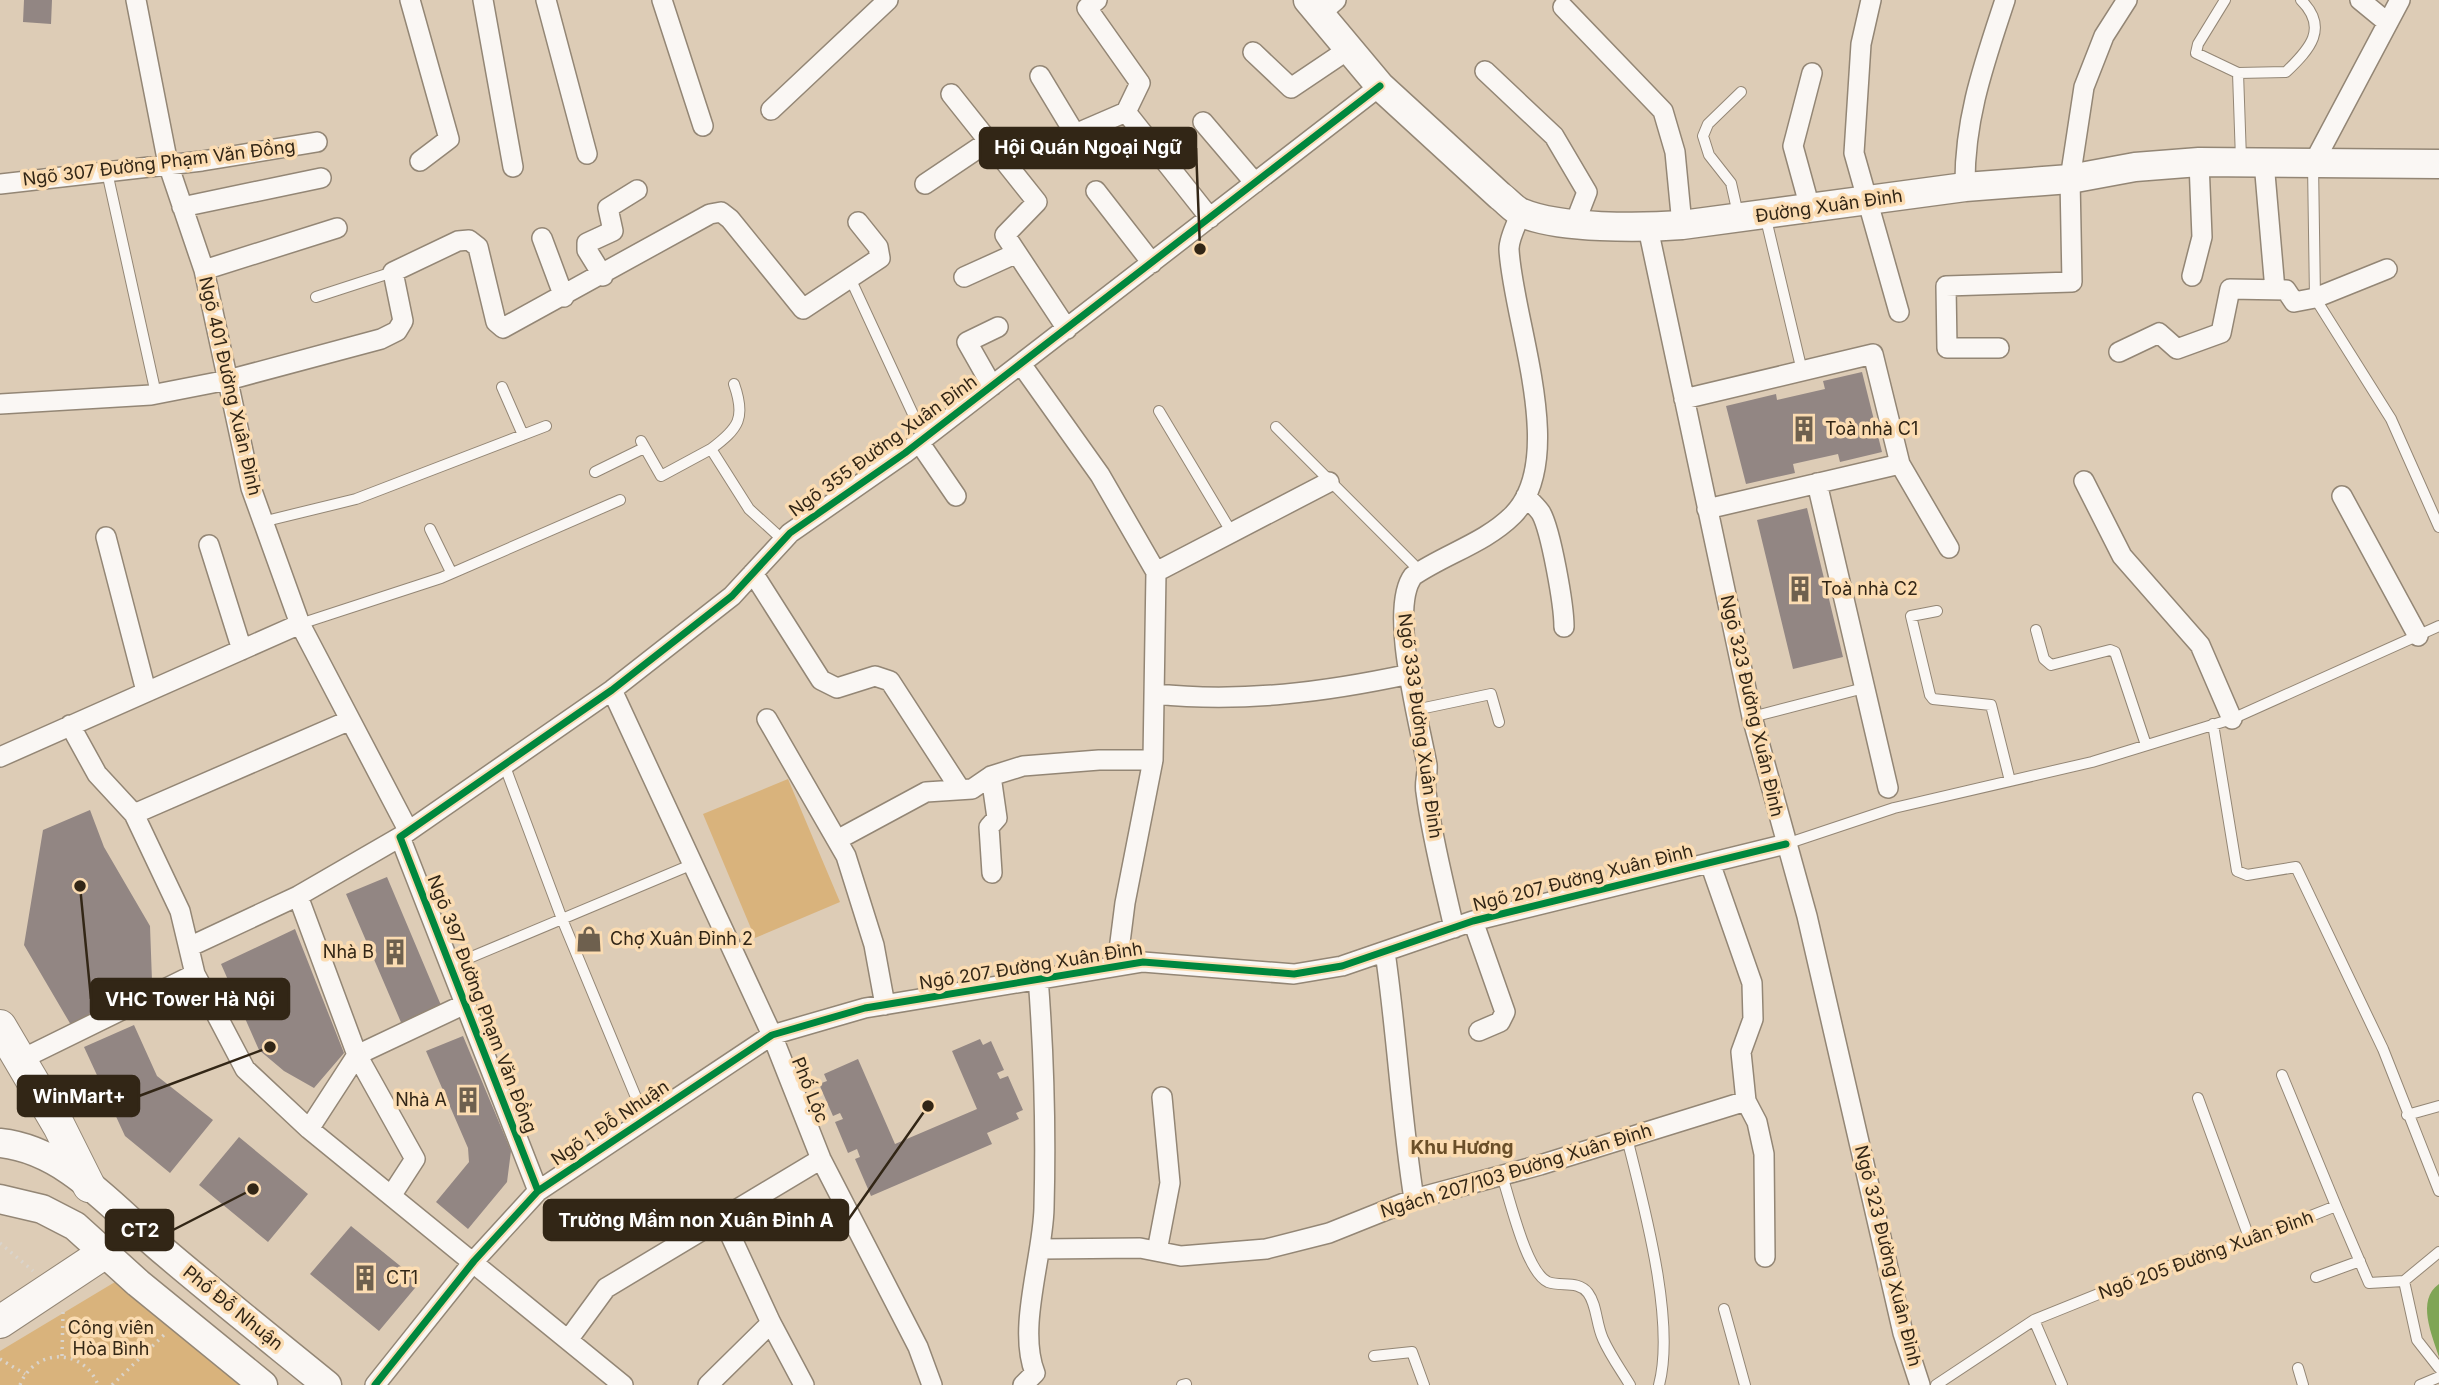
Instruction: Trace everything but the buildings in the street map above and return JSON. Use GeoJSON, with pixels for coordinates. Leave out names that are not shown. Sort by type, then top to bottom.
{"type":"FeatureCollection","features":[{"type":"Feature","properties":{"kind":"main road"},"geometry":{"type":"LineString","coordinates":[[0,1026],[59,1126],[89,1186]]}},
{"type":"Feature","properties":{"kind":"main road"},"geometry":{"type":"LineString","coordinates":[[0,1322],[104,1254]]}},
{"type":"Feature","properties":{"kind":"street","name":"Ngõ 401 Đường Xuân Đỉnh"},"geometry":{"type":"LineString","coordinates":[[135,0],[169,164],[204,270],[251,488],[300,624],[404,834]]}},
{"type":"Feature","properties":{"kind":"street"},"geometry":{"type":"LineString","coordinates":[[410,0],[449,139],[420,160]]}},
{"type":"Feature","properties":{"kind":"street"},"geometry":{"type":"LineString","coordinates":[[482,0],[513,167]]}},
{"type":"Feature","properties":{"kind":"street"},"geometry":{"type":"LineString","coordinates":[[546,0],[587,154]]}},
{"type":"Feature","properties":{"kind":"street"},"geometry":{"type":"LineString","coordinates":[[662,0],[703,126]]}},
{"type":"Feature","properties":{"kind":"street"},"geometry":{"type":"LineString","coordinates":[[771,110],[888,0]]}},
{"type":"Feature","properties":{"kind":"street"},"geometry":{"type":"LineString","coordinates":[[1040,76],[1075,134],[1126,112],[1140,83],[1087,8],[1097,0]]}},
{"type":"Feature","properties":{"kind":"street"},"geometry":{"type":"LineString","coordinates":[[1871,0],[1861,44],[1854,153],[1899,312]]}},
{"type":"Feature","properties":{"kind":"street"},"geometry":{"type":"LineString","coordinates":[[1965,187],[1964,153],[1971,104],[2005,0]]}},
{"type":"Feature","properties":{"kind":"street"},"geometry":{"type":"LineString","coordinates":[[1998,348],[1947,348],[1946,286],[2072,282],[2070,179],[2084,87],[2104,36],[2127,0]]}},
{"type":"Feature","properties":{"kind":"street"},"geometry":{"type":"LineString","coordinates":[[2360,0],[2388,23]]}},
{"type":"Feature","properties":{"kind":"street"},"geometry":{"type":"LineString","coordinates":[[2313,164],[2400,0]]}},
{"type":"Feature","properties":{"kind":"street"},"geometry":{"type":"LineString","coordinates":[[1321,5],[1349,48],[1380,86],[1521,213],[1509,246],[1534,391],[1537,455],[1526,496],[1502,526],[1420,571]]}},
{"type":"Feature","properties":{"kind":"street"},"geometry":{"type":"LineString","coordinates":[[1563,7],[1663,111],[1675,152],[1682,225]]}},
{"type":"Feature","properties":{"kind":"street"},"geometry":{"type":"LineString","coordinates":[[1253,51],[1291,88],[1349,48]]}},
{"type":"Feature","properties":{"kind":"street"},"geometry":{"type":"LineString","coordinates":[[1485,71],[1554,136],[1572,162],[1587,192],[1575,223]]}},
{"type":"Feature","properties":{"kind":"street"},"geometry":{"type":"LineString","coordinates":[[1810,208],[1793,146],[1812,73]]}},
{"type":"Feature","properties":{"kind":"street","name":"Ngõ 355 Đường Xuân Đỉnh"},"geometry":{"type":"LineString","coordinates":[[188,947],[298,896],[404,834],[612,690],[732,596],[783,540],[922,440],[1380,86]]}},
{"type":"Feature","properties":{"kind":"street"},"geometry":{"type":"LineString","coordinates":[[951,94],[1037,202],[1005,235],[1067,329]]}},
{"type":"Feature","properties":{"kind":"street"},"geometry":{"type":"LineString","coordinates":[[1126,112],[1210,218]]}},
{"type":"Feature","properties":{"kind":"street"},"geometry":{"type":"LineString","coordinates":[[1203,122],[1255,183]]}},
{"type":"Feature","properties":{"kind":"street"},"geometry":{"type":"LineString","coordinates":[[925,184],[989,141]]}},
{"type":"Feature","properties":{"kind":"street","name":"Ngõ 307 Đường Phạm Văn Đồng"},"geometry":{"type":"LineString","coordinates":[[0,184],[259,154],[317,142]]}},
{"type":"Feature","properties":{"kind":"street"},"geometry":{"type":"LineString","coordinates":[[2192,276],[2202,237],[2199,162]]}},
{"type":"Feature","properties":{"kind":"street","name":"Đường Xuân Đỉnh"},"geometry":{"type":"LineString","coordinates":[[1521,213],[1575,223],[1648,228],[1866,202],[1965,187],[2070,179],[2135,167],[2199,162],[2439,164]]}},
{"type":"Feature","properties":{"kind":"street"},"geometry":{"type":"LineString","coordinates":[[2253,162],[2275,290]]}},
{"type":"Feature","properties":{"kind":"street"},"geometry":{"type":"LineString","coordinates":[[182,207],[321,178]]}},
{"type":"Feature","properties":{"kind":"street"},"geometry":{"type":"LineString","coordinates":[[603,276],[587,250],[587,243],[612,232],[608,208],[637,190]]}},
{"type":"Feature","properties":{"kind":"street"},"geometry":{"type":"LineString","coordinates":[[1096,191],[1152,263]]}},
{"type":"Feature","properties":{"kind":"street"},"geometry":{"type":"LineString","coordinates":[[0,404],[94,401],[156,394],[228,380],[381,340],[397,331],[403,321],[403,310],[393,272],[458,241],[469,240],[478,247],[496,323],[503,328],[603,276],[710,215],[721,212],[730,219],[799,307],[809,307],[880,258],[878,247],[858,222]]}},
{"type":"Feature","properties":{"kind":"street"},"geometry":{"type":"LineString","coordinates":[[204,270],[337,228]]}},
{"type":"Feature","properties":{"kind":"street","name":"Ngõ 323 Đường Xuân Đỉnh"},"geometry":{"type":"LineString","coordinates":[[1648,228],[1752,717],[1807,916],[1903,1333],[1920,1385]]}},
{"type":"Feature","properties":{"kind":"street"},"geometry":{"type":"LineString","coordinates":[[542,238],[564,296]]}},
{"type":"Feature","properties":{"kind":"street"},"geometry":{"type":"LineString","coordinates":[[964,277],[1017,253]]}},
{"type":"Feature","properties":{"kind":"street"},"geometry":{"type":"LineString","coordinates":[[2119,352],[2159,332],[2176,349],[2221,333],[2230,289],[2286,290],[2294,302],[2315,298],[2387,269]]}},
{"type":"Feature","properties":{"kind":"street"},"geometry":{"type":"LineString","coordinates":[[992,386],[967,342],[998,327]]}},
{"type":"Feature","properties":{"kind":"street"},"geometry":{"type":"LineString","coordinates":[[1684,399],[1873,354],[1900,464],[1949,548]]}},
{"type":"Feature","properties":{"kind":"street"},"geometry":{"type":"LineString","coordinates":[[1021,364],[1100,475],[1156,572],[1153,760],[1125,903],[1116,966]]}},
{"type":"Feature","properties":{"kind":"street"},"geometry":{"type":"LineString","coordinates":[[922,440],[956,496]]}},
{"type":"Feature","properties":{"kind":"street"},"geometry":{"type":"LineString","coordinates":[[1707,509],[1900,464]]}},
{"type":"Feature","properties":{"kind":"street"},"geometry":{"type":"LineString","coordinates":[[2084,481],[2122,556],[2200,645],[2222,722]]}},
{"type":"Feature","properties":{"kind":"street"},"geometry":{"type":"LineString","coordinates":[[1156,572],[1329,482]]}},
{"type":"Feature","properties":{"kind":"street"},"geometry":{"type":"LineString","coordinates":[[1817,482],[1888,788]]}},
{"type":"Feature","properties":{"kind":"street"},"geometry":{"type":"LineString","coordinates":[[1526,496],[1546,524],[1564,610],[1564,627]]}},
{"type":"Feature","properties":{"kind":"street"},"geometry":{"type":"LineString","coordinates":[[2342,496],[2418,636]]}},
{"type":"Feature","properties":{"kind":"street"},"geometry":{"type":"LineString","coordinates":[[106,537],[146,691]]}},
{"type":"Feature","properties":{"kind":"street"},"geometry":{"type":"LineString","coordinates":[[209,545],[242,650]]}},
{"type":"Feature","properties":{"kind":"street","name":"Ngõ 333 Đường Xuân Đỉnh"},"geometry":{"type":"LineString","coordinates":[[1420,571],[1408,583],[1404,601],[1410,674],[1427,767],[1425,791],[1454,929]]}},
{"type":"Feature","properties":{"kind":"street"},"geometry":{"type":"LineString","coordinates":[[753,573],[821,680],[837,688],[875,676],[890,681],[960,789]]}},
{"type":"Feature","properties":{"kind":"street"},"geometry":{"type":"LineString","coordinates":[[0,757],[300,624]]}},
{"type":"Feature","properties":{"kind":"street"},"geometry":{"type":"LineString","coordinates":[[1156,694],[1202,699],[1289,694],[1345,688],[1410,674]]}},
{"type":"Feature","properties":{"kind":"street","name":"Phố Lộc"},"geometry":{"type":"LineString","coordinates":[[612,690],[772,1035],[821,1159],[918,1347],[932,1385]]}},
{"type":"Feature","properties":{"kind":"street"},"geometry":{"type":"LineString","coordinates":[[767,719],[846,856],[874,946],[885,1005]]}},
{"type":"Feature","properties":{"kind":"street"},"geometry":{"type":"LineString","coordinates":[[134,814],[348,721]]}},
{"type":"Feature","properties":{"kind":"street"},"geometry":{"type":"LineString","coordinates":[[70,724],[97,774],[134,814],[180,911],[195,974],[244,1069],[309,1129],[623,1385]]}},
{"type":"Feature","properties":{"kind":"street"},"geometry":{"type":"LineString","coordinates":[[837,840],[926,792],[972,789],[991,776],[1023,766],[1098,760],[1153,760]]}},
{"type":"Feature","properties":{"kind":"street"},"geometry":{"type":"LineString","coordinates":[[991,776],[996,818],[989,827],[992,873]]}},
{"type":"Feature","properties":{"kind":"street","name":"Ngõ 397 Đường Phạm Văn Đồng"},"geometry":{"type":"LineString","coordinates":[[404,834],[450,966],[538,1191]]}},
{"type":"Feature","properties":{"kind":"street","name":"Ngõ 207 Đường Xuân Đỉnh"},"geometry":{"type":"LineString","coordinates":[[772,1035],[885,1005],[1038,977],[1143,962],[1294,974],[1342,966],[1473,921],[1786,844]]}},
{"type":"Feature","properties":{"kind":"street"},"geometry":{"type":"LineString","coordinates":[[1710,863],[1752,983],[1753,1019],[1741,1052],[1746,1101],[1757,1122],[1764,1154],[1765,1257]]}},
{"type":"Feature","properties":{"kind":"street"},"geometry":{"type":"LineString","coordinates":[[298,896],[357,1055],[415,1159],[391,1196]]}},
{"type":"Feature","properties":{"kind":"street"},"geometry":{"type":"LineString","coordinates":[[1473,921],[1504,1012],[1500,1023],[1479,1031]]}},
{"type":"Feature","properties":{"kind":"street"},"geometry":{"type":"LineString","coordinates":[[1385,953],[1395,1021],[1402,1126],[1414,1199]]}},
{"type":"Feature","properties":{"kind":"street"},"geometry":{"type":"LineString","coordinates":[[20,1060],[195,974]]}},
{"type":"Feature","properties":{"kind":"street"},"geometry":{"type":"LineString","coordinates":[[1032,1381],[1029,1330],[1041,1250],[1044,1052],[1038,977]]}},
{"type":"Feature","properties":{"kind":"street"},"geometry":{"type":"LineString","coordinates":[[309,1129],[357,1055],[465,1004]]}},
{"type":"Feature","properties":{"kind":"street","name":"Ngõ 1 Đỗ Nhuận"},"geometry":{"type":"LineString","coordinates":[[375,1385],[474,1261],[538,1191],[772,1035]]}},
{"type":"Feature","properties":{"kind":"street"},"geometry":{"type":"LineString","coordinates":[[1157,1251],[1170,1183],[1162,1097]]}},
{"type":"Feature","properties":{"kind":"street","name":"Ngách 207/103 Đường Xuân Đỉnh"},"geometry":{"type":"LineString","coordinates":[[1041,1250],[1140,1248],[1181,1256],[1266,1250],[1329,1233],[1414,1199],[1502,1176],[1746,1101]]}},
{"type":"Feature","properties":{"kind":"street","name":"Phố Đỗ Nhuận"},"geometry":{"type":"LineString","coordinates":[[0,1143],[41,1153],[89,1186],[165,1253],[327,1385]]}},
{"type":"Feature","properties":{"kind":"street"},"geometry":{"type":"LineString","coordinates":[[568,1340],[606,1288],[821,1159]]}},
{"type":"Feature","properties":{"kind":"street"},"geometry":{"type":"LineString","coordinates":[[0,1199],[42,1209],[75,1226],[104,1254],[263,1385]]}},
{"type":"Feature","properties":{"kind":"street"},"geometry":{"type":"LineString","coordinates":[[722,1217],[771,1323],[804,1385]]}},
{"type":"Feature","properties":{"kind":"street"},"geometry":{"type":"LineString","coordinates":[[708,1385],[771,1323]]}},
{"type":"Feature","properties":{"kind":"lane"},"geometry":{"type":"LineString","coordinates":[[2225,0],[2197,44],[2196,53],[2238,73],[2286,72],[2293,65],[2314,37],[2316,25],[2314,13],[2301,0]]}},
{"type":"Feature","properties":{"kind":"lane"},"geometry":{"type":"LineString","coordinates":[[2238,73],[2253,162]]}},
{"type":"Feature","properties":{"kind":"lane"},"geometry":{"type":"LineString","coordinates":[[1741,92],[1708,124],[1703,136],[1709,155],[1752,216],[1802,371]]}},
{"type":"Feature","properties":{"kind":"lane"},"geometry":{"type":"LineString","coordinates":[[2313,164],[2315,298],[2391,419],[2439,527]]}},
{"type":"Feature","properties":{"kind":"lane"},"geometry":{"type":"LineString","coordinates":[[107,172],[156,394]]}},
{"type":"Feature","properties":{"kind":"lane"},"geometry":{"type":"LineString","coordinates":[[316,297],[393,272]]}},
{"type":"Feature","properties":{"kind":"lane"},"geometry":{"type":"LineString","coordinates":[[850,278],[885,347],[922,440]]}},
{"type":"Feature","properties":{"kind":"lane"},"geometry":{"type":"LineString","coordinates":[[595,472],[643,444],[661,476],[711,449],[730,435],[737,424],[742,407],[734,384]]}},
{"type":"Feature","properties":{"kind":"lane"},"geometry":{"type":"LineString","coordinates":[[502,387],[523,435]]}},
{"type":"Feature","properties":{"kind":"lane"},"geometry":{"type":"LineString","coordinates":[[1159,411],[1232,533]]}},
{"type":"Feature","properties":{"kind":"lane"},"geometry":{"type":"LineString","coordinates":[[262,522],[356,499],[546,426]]}},
{"type":"Feature","properties":{"kind":"lane"},"geometry":{"type":"LineString","coordinates":[[1276,428],[1420,571]]}},
{"type":"Feature","properties":{"kind":"lane"},"geometry":{"type":"LineString","coordinates":[[711,449],[749,509],[783,540]]}},
{"type":"Feature","properties":{"kind":"lane"},"geometry":{"type":"LineString","coordinates":[[300,624],[451,572],[620,500]]}},
{"type":"Feature","properties":{"kind":"lane"},"geometry":{"type":"LineString","coordinates":[[430,529],[451,572]]}},
{"type":"Feature","properties":{"kind":"lane"},"geometry":{"type":"LineString","coordinates":[[1937,611],[1910,617],[1930,695],[1933,699],[1991,705],[2010,781]]}},
{"type":"Feature","properties":{"kind":"lane","name":"Ngõ 207 Đường Xuân Đỉnh"},"geometry":{"type":"LineString","coordinates":[[1786,844],[1894,808],[2010,781],[2222,722],[2439,626]]}},
{"type":"Feature","properties":{"kind":"lane"},"geometry":{"type":"LineString","coordinates":[[2036,630],[2044,659],[2050,665],[2110,650],[2115,652],[2146,745]]}},
{"type":"Feature","properties":{"kind":"lane"},"geometry":{"type":"LineString","coordinates":[[1752,717],[1864,688]]}},
{"type":"Feature","properties":{"kind":"lane"},"geometry":{"type":"LineString","coordinates":[[1415,710],[1491,694],[1499,722]]}},
{"type":"Feature","properties":{"kind":"lane"},"geometry":{"type":"LineString","coordinates":[[2222,722],[2237,871],[2247,874],[2296,867],[2383,1049],[2439,1191]]}},
{"type":"Feature","properties":{"kind":"lane"},"geometry":{"type":"LineString","coordinates":[[504,764],[562,919],[645,1119]]}},
{"type":"Feature","properties":{"kind":"lane"},"geometry":{"type":"LineString","coordinates":[[450,966],[693,864]]}},
{"type":"Feature","properties":{"kind":"lane"},"geometry":{"type":"LineString","coordinates":[[2282,1075],[2336,1206]]}},
{"type":"Feature","properties":{"kind":"lane"},"geometry":{"type":"LineString","coordinates":[[2198,1098],[2250,1240]]}},
{"type":"Feature","properties":{"kind":"lane"},"geometry":{"type":"LineString","coordinates":[[2407,1115],[2439,1106]]}},
{"type":"Feature","properties":{"kind":"lane"},"geometry":{"type":"LineString","coordinates":[[1627,1138],[1649,1227],[1659,1299],[1662,1336],[1659,1385]]}},
{"type":"Feature","properties":{"kind":"lane"},"geometry":{"type":"LineString","coordinates":[[1502,1176],[1528,1258],[1538,1275],[1549,1283],[1568,1283],[1586,1290],[1591,1298],[1602,1338],[1630,1385]]}},
{"type":"Feature","properties":{"kind":"lane","name":"Ngõ 205 Đường Xuân Đỉnh"},"geometry":{"type":"LineString","coordinates":[[1936,1385],[2034,1320],[2163,1268],[2250,1240],[2336,1206],[2369,1283],[2404,1281]]}},
{"type":"Feature","properties":{"kind":"lane"},"geometry":{"type":"LineString","coordinates":[[2439,1252],[2404,1281],[2417,1339],[2439,1368]]}},
{"type":"Feature","properties":{"kind":"lane"},"geometry":{"type":"LineString","coordinates":[[2316,1277],[2360,1261]]}},
{"type":"Feature","properties":{"kind":"lane"},"geometry":{"type":"LineString","coordinates":[[1724,1309],[1745,1385]]}},
{"type":"Feature","properties":{"kind":"lane"},"geometry":{"type":"LineString","coordinates":[[2034,1320],[2062,1385]]}},
{"type":"Feature","properties":{"kind":"lane"},"geometry":{"type":"LineString","coordinates":[[1374,1356],[1412,1352],[1424,1385]]}},
{"type":"Feature","properties":{"kind":"lane"},"geometry":{"type":"LineString","coordinates":[[2298,1368],[2303,1385]]}},
{"type":"Feature","properties":{"kind":"lane"},"geometry":{"type":"LineString","coordinates":[[2420,1385],[2439,1377]]}},
{"type":"Feature","properties":{"kind":"path"},"geometry":{"type":"LineString","coordinates":[[0,1243],[34,1271]]}},
{"type":"Feature","properties":{"kind":"path"},"geometry":{"type":"LineString","coordinates":[[62,1356],[63,1311]]}},
{"type":"Feature","properties":{"kind":"path"},"geometry":{"type":"LineString","coordinates":[[112,1385],[181,1318]]}},
{"type":"Feature","properties":{"kind":"path"},"geometry":{"type":"LineString","coordinates":[[20,1385],[25,1374],[43,1359],[62,1356],[82,1362],[92,1371],[98,1385]]}},
{"type":"Feature","properties":{"kind":"path"},"geometry":{"type":"LineString","coordinates":[[0,1359],[25,1374]]}},
{"type":"Feature","properties":{"kind":"green space"},"geometry":{"type":"Polygon","coordinates":[[[788,779],[840,902],[755,938],[703,814],[788,779]]]}},
{"type":"Feature","properties":{"kind":"green space","name":"Công viên Hòa Bình"},"geometry":{"type":"Polygon","coordinates":[[[115,1282],[243,1385],[0,1385],[0,1351],[115,1282]]]}},
{"type":"Feature","properties":{"kind":"shaded area"},"geometry":{"type":"Polygon","coordinates":[[[2439,1284],[2439,1357],[2427,1308],[2432,1291],[2439,1284]]]}},
{"type":"Feature","properties":{"kind":"cycle path"},"geometry":{"type":"LineString","coordinates":[[538,1191],[400,837],[612,690],[732,596],[790,533],[905,453],[1380,86]]}},
{"type":"Feature","properties":{"kind":"cycle path"},"geometry":{"type":"LineString","coordinates":[[375,1385],[474,1261],[538,1191],[772,1035],[865,1008],[1143,962],[1294,974],[1342,966],[1473,921],[1786,844]]}},
{"type":"Feature","properties":{"kind":"place","name":"Hội Quán Ngoại Ngữ"},"geometry":{"type":"Point","coordinates":[1200,249]}},
{"type":"Feature","properties":{"kind":"place","name":"Toà nhà C1"},"geometry":{"type":"Point","coordinates":[1804,429]}},
{"type":"Feature","properties":{"kind":"place","name":"Toà nhà C2"},"geometry":{"type":"Point","coordinates":[1800,589]}},
{"type":"Feature","properties":{"kind":"place","name":"VHC Tower Hà Nội"},"geometry":{"type":"Point","coordinates":[80,886]}},
{"type":"Feature","properties":{"kind":"place","name":"Chợ Xuân Đỉnh 2"},"geometry":{"type":"Point","coordinates":[589,939]}},
{"type":"Feature","properties":{"kind":"place","name":"Nhà B"},"geometry":{"type":"Point","coordinates":[395,952]}},
{"type":"Feature","properties":{"kind":"place","name":"WinMart+"},"geometry":{"type":"Point","coordinates":[270,1047]}},
{"type":"Feature","properties":{"kind":"place","name":"Nhà A"},"geometry":{"type":"Point","coordinates":[468,1100]}},
{"type":"Feature","properties":{"kind":"place","name":"Trường Mầm non Xuân Đỉnh A"},"geometry":{"type":"Point","coordinates":[928,1106]}},
{"type":"Feature","properties":{"kind":"place","name":"CT2"},"geometry":{"type":"Point","coordinates":[253,1189]}},
{"type":"Feature","properties":{"kind":"place","name":"CT1"},"geometry":{"type":"Point","coordinates":[365,1278]}},
{"type":"Feature","properties":{"kind":"district","name":"Khu Hương"},"geometry":{"type":"Point","coordinates":[1462,1147]}}]}
